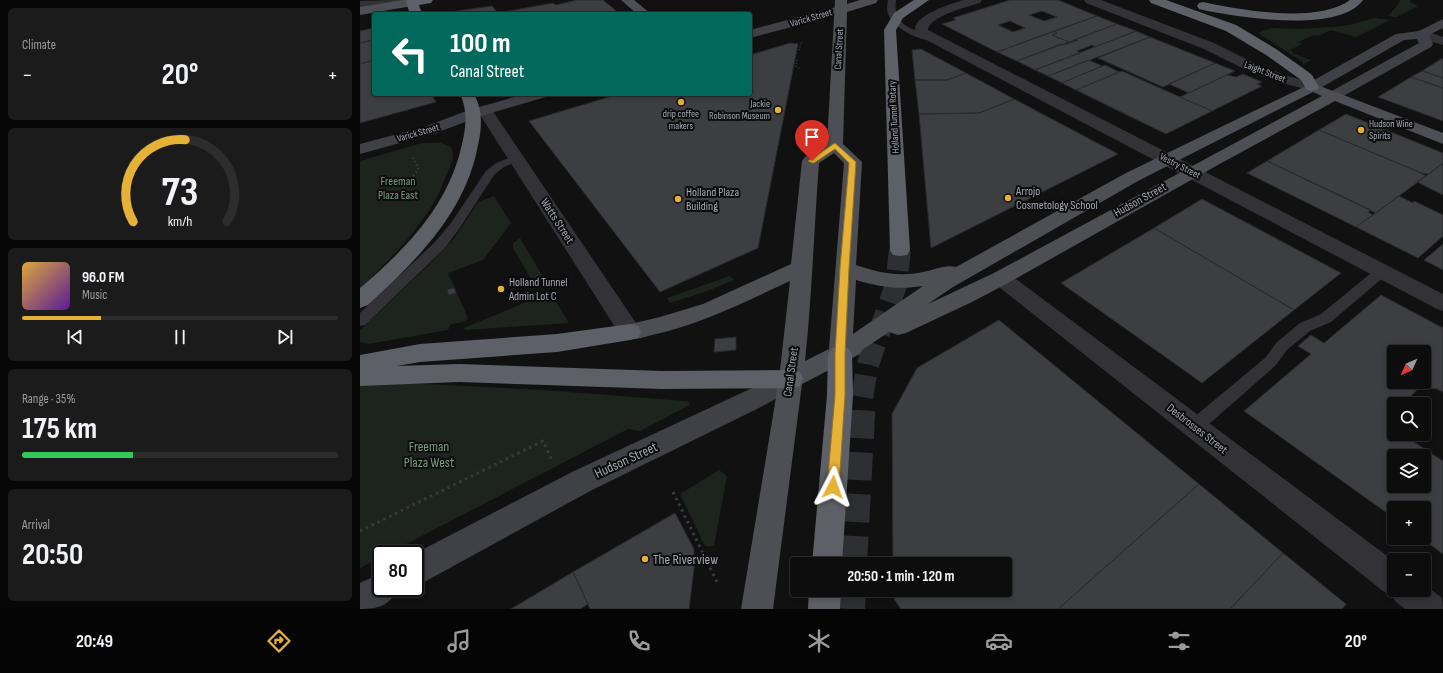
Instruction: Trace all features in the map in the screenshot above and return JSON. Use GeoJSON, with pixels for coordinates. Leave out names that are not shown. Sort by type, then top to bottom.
{"type":"FeatureCollection","features":[{"type":"Feature","properties":{"kind":"highway"},"geometry":{"type":"LineString","coordinates":[[413,6],[427,0]]}},
{"type":"Feature","properties":{"kind":"highway"},"geometry":{"type":"LineString","coordinates":[[894,19],[909,7],[923,0]]}},
{"type":"Feature","properties":{"kind":"highway"},"geometry":{"type":"LineString","coordinates":[[1155,0],[1220,23],[1244,35],[1302,74],[1307,78],[1312,87]]}},
{"type":"Feature","properties":{"kind":"highway"},"geometry":{"type":"LineString","coordinates":[[1183,0],[1237,13],[1289,17],[1310,16],[1334,12],[1357,1]]}},
{"type":"Feature","properties":{"kind":"highway","name":"Holland Tunnel Rotary"},"geometry":{"type":"LineString","coordinates":[[894,19],[890,36],[900,250]]}},
{"type":"Feature","properties":{"kind":"highway","name":"Watts Street"},"geometry":{"type":"LineString","coordinates":[[468,96],[480,112]]}},
{"type":"Feature","properties":{"kind":"highway"},"geometry":{"type":"LineString","coordinates":[[360,300],[418,244],[433,226],[450,200],[469,159],[480,112]]}},
{"type":"Feature","properties":{"kind":"highway"},"geometry":{"type":"LineString","coordinates":[[360,364],[420,353],[557,343],[630,332]]}},
{"type":"Feature","properties":{"kind":"highway"},"geometry":{"type":"LineString","coordinates":[[828,557],[840,395],[840,354]]}},
{"type":"Feature","properties":{"kind":"highway"},"geometry":{"type":"LineString","coordinates":[[360,377],[459,373],[611,379],[791,379]]}},
{"type":"Feature","properties":{"kind":"highway"},"geometry":{"type":"LineString","coordinates":[[824,609],[825,597]]}},
{"type":"Feature","properties":{"kind":"main road"},"geometry":{"type":"LineString","coordinates":[[627,0],[642,12]]}},
{"type":"Feature","properties":{"kind":"main road","name":"Varick Street"},"geometry":{"type":"LineString","coordinates":[[752,33],[841,5],[872,0]]}},
{"type":"Feature","properties":{"kind":"main road","name":"Canal Street"},"geometry":{"type":"LineString","coordinates":[[757,609],[791,379],[800,301],[801,268],[812,161],[835,145],[841,5]]}},
{"type":"Feature","properties":{"kind":"main road"},"geometry":{"type":"LineString","coordinates":[[360,10],[413,6]]}},
{"type":"Feature","properties":{"kind":"main road","name":"Hudson Street"},"geometry":{"type":"LineString","coordinates":[[840,354],[945,282],[1132,177],[1312,87],[1401,37],[1422,34],[1443,23]]}},
{"type":"Feature","properties":{"kind":"main road","name":"Hudson Street"},"geometry":{"type":"LineString","coordinates":[[424,565],[582,481],[734,409],[840,354],[964,297],[1001,278],[1426,44],[1422,34]]}},
{"type":"Feature","properties":{"kind":"main road","name":"Laight Street"},"geometry":{"type":"LineString","coordinates":[[1312,87],[1443,139]]}},
{"type":"Feature","properties":{"kind":"main road","name":"Varick Street"},"geometry":{"type":"LineString","coordinates":[[360,149],[430,130],[480,112],[534,96]]}},
{"type":"Feature","properties":{"kind":"main road","name":"Varick Street"},"geometry":{"type":"LineString","coordinates":[[360,138],[445,115],[480,112]]}},
{"type":"Feature","properties":{"kind":"main road"},"geometry":{"type":"LineString","coordinates":[[835,145],[853,162],[840,354]]}},
{"type":"Feature","properties":{"kind":"main road"},"geometry":{"type":"LineString","coordinates":[[845,268],[879,280],[902,281],[923,280],[980,262]]}},
{"type":"Feature","properties":{"kind":"main road"},"geometry":{"type":"LineString","coordinates":[[630,332],[661,325],[712,309],[801,268]]}},
{"type":"Feature","properties":{"kind":"main road"},"geometry":{"type":"LineString","coordinates":[[360,600],[372,593]]}},
{"type":"Feature","properties":{"kind":"street"},"geometry":{"type":"LineString","coordinates":[[926,33],[925,21],[976,0]]}},
{"type":"Feature","properties":{"kind":"street","name":"Laight Street"},"geometry":{"type":"LineString","coordinates":[[1090,0],[1197,42],[1270,74],[1312,87]]}},
{"type":"Feature","properties":{"kind":"street"},"geometry":{"type":"LineString","coordinates":[[360,5],[413,6]]}},
{"type":"Feature","properties":{"kind":"street","name":"Vestry Street"},"geometry":{"type":"LineString","coordinates":[[926,33],[1381,272],[1443,303]]}},
{"type":"Feature","properties":{"kind":"street"},"geometry":{"type":"LineString","coordinates":[[1422,34],[1443,41]]}},
{"type":"Feature","properties":{"kind":"street","name":"Watts Street"},"geometry":{"type":"LineString","coordinates":[[480,112],[516,158],[630,332]]}},
{"type":"Feature","properties":{"kind":"street","name":"Desbrosses Street"},"geometry":{"type":"LineString","coordinates":[[1001,278],[1387,575]]}},
{"type":"Feature","properties":{"kind":"street"},"geometry":{"type":"LineString","coordinates":[[1415,597],[1431,609]]}},
{"type":"Feature","properties":{"kind":"lane"},"geometry":{"type":"LineString","coordinates":[[892,0],[894,19],[900,25],[912,33],[926,33]]}},
{"type":"Feature","properties":{"kind":"lane"},"geometry":{"type":"LineString","coordinates":[[360,321],[424,262],[440,244],[458,221],[490,173],[500,165],[516,158]]}},
{"type":"Feature","properties":{"kind":"lane"},"geometry":{"type":"LineString","coordinates":[[1194,427],[1270,362],[1282,346],[1305,327],[1326,318],[1363,289],[1381,272]]}},
{"type":"Feature","properties":{"kind":"path"},"geometry":{"type":"LineString","coordinates":[[799,50],[800,44]]}},
{"type":"Feature","properties":{"kind":"path"},"geometry":{"type":"LineString","coordinates":[[797,60],[796,66],[800,69]]}},
{"type":"Feature","properties":{"kind":"path"},"geometry":{"type":"LineString","coordinates":[[395,197],[418,170],[418,166],[413,157],[407,159]]}},
{"type":"Feature","properties":{"kind":"path"},"geometry":{"type":"LineString","coordinates":[[360,531],[543,440],[552,460]]}},
{"type":"Feature","properties":{"kind":"path"},"geometry":{"type":"LineString","coordinates":[[673,492],[718,584]]}},
{"type":"Feature","properties":{"kind":"green space"},"geometry":{"type":"Polygon","coordinates":[[[1400,0],[1410,0],[1410,2],[1418,6],[1396,17],[1388,16],[1397,6],[1400,0]]]}},
{"type":"Feature","properties":{"kind":"green space"},"geometry":{"type":"Polygon","coordinates":[[[1375,18],[1390,20],[1356,37],[1331,30],[1298,42],[1302,44],[1290,50],[1293,52],[1292,53],[1311,60],[1302,65],[1303,62],[1258,33],[1271,28],[1299,29],[1349,25],[1375,18]]]}},
{"type":"Feature","properties":{"kind":"green space","name":"Freeman Plaza East"},"geometry":{"type":"Polygon","coordinates":[[[422,143],[441,143],[451,147],[453,154],[452,162],[436,199],[421,222],[396,252],[360,288],[360,161],[422,143]]]}},
{"type":"Feature","properties":{"kind":"green space"},"geometry":{"type":"Polygon","coordinates":[[[494,196],[511,223],[483,260],[448,273],[468,318],[467,320],[451,324],[448,330],[368,344],[360,342],[360,330],[429,265],[453,240],[478,202],[494,196]]]}},
{"type":"Feature","properties":{"kind":"green space"},"geometry":{"type":"Polygon","coordinates":[[[520,238],[546,282],[533,282],[513,248],[513,243],[520,238]]]}},
{"type":"Feature","properties":{"kind":"green space"},"geometry":{"type":"Polygon","coordinates":[[[730,276],[734,280],[710,290],[670,303],[667,298],[730,276]]]}},
{"type":"Feature","properties":{"kind":"green space"},"geometry":{"type":"Polygon","coordinates":[[[552,295],[569,323],[465,330],[464,328],[541,296],[552,295]]]}},
{"type":"Feature","properties":{"kind":"green space","name":"Freeman Plaza West"},"geometry":{"type":"Polygon","coordinates":[[[404,383],[543,390],[688,401],[690,404],[640,431],[628,429],[404,545],[372,545],[372,562],[360,568],[360,385],[404,383]]]}},
{"type":"Feature","properties":{"kind":"green space"},"geometry":{"type":"Polygon","coordinates":[[[719,470],[727,476],[714,546],[705,546],[680,494],[719,470]]]}},
{"type":"Feature","properties":{"kind":"building"},"geometry":{"type":"Polygon","coordinates":[[[577,0],[603,0],[618,12],[504,12],[553,3],[556,5],[577,0]]]}},
{"type":"Feature","properties":{"kind":"building"},"geometry":{"type":"Polygon","coordinates":[[[1010,0],[1058,0],[1097,16],[997,52],[942,24],[956,20],[953,18],[1010,0]],[[1042,11],[1029,15],[1044,21],[1057,17],[1042,11]],[[1010,21],[998,25],[1013,32],[1025,28],[1010,21]]]}},
{"type":"Feature","properties":{"kind":"building"},"geometry":{"type":"Polygon","coordinates":[[[492,6],[497,12],[450,12],[492,6]]]}},
{"type":"Feature","properties":{"kind":"building"},"geometry":{"type":"Polygon","coordinates":[[[1097,16],[1117,24],[1069,42],[1052,35],[1057,33],[1054,31],[1097,16]]]}},
{"type":"Feature","properties":{"kind":"building"},"geometry":{"type":"Polygon","coordinates":[[[1117,24],[1136,31],[1095,47],[1092,45],[1077,51],[1080,53],[1035,70],[1017,61],[1061,44],[1064,45],[1078,40],[1076,39],[1117,24]]]}},
{"type":"Feature","properties":{"kind":"building"},"geometry":{"type":"Polygon","coordinates":[[[372,28],[372,40],[360,43],[360,31],[372,28]]]}},
{"type":"Feature","properties":{"kind":"building"},"geometry":{"type":"Polygon","coordinates":[[[1054,31],[1057,33],[1052,35],[1069,42],[1017,61],[997,52],[1054,31]]]}},
{"type":"Feature","properties":{"kind":"building"},"geometry":{"type":"Polygon","coordinates":[[[1136,31],[1150,37],[1048,76],[1035,70],[1136,31]]]}},
{"type":"Feature","properties":{"kind":"building"},"geometry":{"type":"Polygon","coordinates":[[[1150,37],[1215,63],[1163,87],[1098,58],[1150,37]]]}},
{"type":"Feature","properties":{"kind":"building"},"geometry":{"type":"Polygon","coordinates":[[[372,40],[372,61],[360,64],[360,43],[372,40]]]}},
{"type":"Feature","properties":{"kind":"building","name":"Holland Plaza Building"},"geometry":{"type":"Polygon","coordinates":[[[790,43],[798,44],[758,248],[660,292],[529,121],[612,96],[752,96],[752,54],[790,43]]]}},
{"type":"Feature","properties":{"kind":"building"},"geometry":{"type":"Polygon","coordinates":[[[921,49],[966,73],[947,80],[915,80],[912,50],[921,49]]]}},
{"type":"Feature","properties":{"kind":"building"},"geometry":{"type":"Polygon","coordinates":[[[1443,59],[1443,78],[1422,71],[1443,59]]]}},
{"type":"Feature","properties":{"kind":"building"},"geometry":{"type":"Polygon","coordinates":[[[1089,60],[1102,66],[1062,83],[1048,76],[1089,60]]]}},
{"type":"Feature","properties":{"kind":"building"},"geometry":{"type":"Polygon","coordinates":[[[372,61],[372,96],[432,96],[436,102],[360,123],[360,64],[372,61]]]}},
{"type":"Feature","properties":{"kind":"building"},"geometry":{"type":"Polygon","coordinates":[[[1215,63],[1235,71],[1189,93],[1169,84],[1215,63]]]}},
{"type":"Feature","properties":{"kind":"building"},"geometry":{"type":"Polygon","coordinates":[[[1105,65],[1119,72],[1076,90],[1062,83],[1105,65]]]}},
{"type":"Feature","properties":{"kind":"building"},"geometry":{"type":"Polygon","coordinates":[[[1122,71],[1212,111],[1166,134],[1076,90],[1122,71]]]}},
{"type":"Feature","properties":{"kind":"building"},"geometry":{"type":"Polygon","coordinates":[[[1422,71],[1443,78],[1443,88],[1411,77],[1422,71]]]}},
{"type":"Feature","properties":{"kind":"building"},"geometry":{"type":"Polygon","coordinates":[[[966,73],[1014,99],[979,113],[919,114],[915,80],[947,80],[966,73]]]}},
{"type":"Feature","properties":{"kind":"building"},"geometry":{"type":"Polygon","coordinates":[[[1243,74],[1262,82],[1257,84],[1262,86],[1212,111],[1180,97],[1227,75],[1236,77],[1243,74]]]}},
{"type":"Feature","properties":{"kind":"building"},"geometry":{"type":"Polygon","coordinates":[[[1411,77],[1443,88],[1443,121],[1378,97],[1411,77]]]}},
{"type":"Feature","properties":{"kind":"building"},"geometry":{"type":"Polygon","coordinates":[[[1014,99],[1118,154],[931,248],[919,114],[979,113],[1014,99]]]}},
{"type":"Feature","properties":{"kind":"building"},"geometry":{"type":"Polygon","coordinates":[[[1346,114],[1443,153],[1443,163],[1429,174],[1421,173],[1319,130],[1346,114]]]}},
{"type":"Feature","properties":{"kind":"building"},"geometry":{"type":"Polygon","coordinates":[[[1319,130],[1426,176],[1376,213],[1267,161],[1319,130]]]}},
{"type":"Feature","properties":{"kind":"building"},"geometry":{"type":"Polygon","coordinates":[[[1267,161],[1371,210],[1368,212],[1373,215],[1356,227],[1247,173],[1267,161]]]}},
{"type":"Feature","properties":{"kind":"building"},"geometry":{"type":"Polygon","coordinates":[[[1443,163],[1443,195],[1417,182],[1426,176],[1443,163]]]}},
{"type":"Feature","properties":{"kind":"building"},"geometry":{"type":"Polygon","coordinates":[[[1399,196],[1413,203],[1414,201],[1443,215],[1443,236],[1418,258],[1356,227],[1399,196]]]}},
{"type":"Feature","properties":{"kind":"building"},"geometry":{"type":"Polygon","coordinates":[[[1202,199],[1341,273],[1294,310],[1154,228],[1202,199]]]}},
{"type":"Feature","properties":{"kind":"building"},"geometry":{"type":"Polygon","coordinates":[[[1154,228],[1294,310],[1202,383],[1061,283],[1154,228]]]}},
{"type":"Feature","properties":{"kind":"building"},"geometry":{"type":"Polygon","coordinates":[[[1443,244],[1443,270],[1424,260],[1443,244]]]}},
{"type":"Feature","properties":{"kind":"building"},"geometry":{"type":"Polygon","coordinates":[[[454,288],[456,293],[449,295],[447,290],[454,288]]]}},
{"type":"Feature","properties":{"kind":"building"},"geometry":{"type":"Polygon","coordinates":[[[1381,295],[1443,328],[1443,392],[1431,388],[1431,345],[1387,345],[1387,389],[1418,389],[1410,397],[1387,397],[1387,441],[1413,441],[1425,449],[1387,449],[1387,493],[1431,493],[1431,453],[1443,461],[1443,554],[1431,545],[1431,501],[1387,501],[1387,513],[1244,411],[1311,354],[1298,346],[1311,335],[1324,343],[1381,295]]]}},
{"type":"Feature","properties":{"kind":"building"},"geometry":{"type":"Polygon","coordinates":[[[999,320],[1199,484],[1058,609],[901,609],[894,597],[1012,597],[1012,557],[893,557],[892,414],[917,368],[999,320]]]}},
{"type":"Feature","properties":{"kind":"building"},"geometry":{"type":"Polygon","coordinates":[[[736,337],[736,350],[714,352],[715,339],[736,337]]]}},
{"type":"Feature","properties":{"kind":"building"},"geometry":{"type":"Polygon","coordinates":[[[1199,484],[1283,553],[1230,609],[1058,609],[1199,484]]]}},
{"type":"Feature","properties":{"kind":"building","name":"The Riverview"},"geometry":{"type":"Polygon","coordinates":[[[675,513],[694,549],[694,569],[689,609],[590,609],[573,572],[675,513]]]}},
{"type":"Feature","properties":{"kind":"building"},"geometry":{"type":"Polygon","coordinates":[[[1283,553],[1346,604],[1342,609],[1230,609],[1283,553]]]}},
{"type":"Feature","properties":{"kind":"building"},"geometry":{"type":"Polygon","coordinates":[[[573,572],[588,604],[580,609],[511,609],[573,572]]]}},
{"type":"Feature","properties":{"kind":"tunnel"},"geometry":{"type":"LineString","coordinates":[[862,397],[868,364],[896,285],[900,250]]}},
{"type":"Feature","properties":{"kind":"tunnel"},"geometry":{"type":"LineString","coordinates":[[853,557],[862,396]]}},
{"type":"Feature","properties":{"kind":"tunnel"},"geometry":{"type":"LineString","coordinates":[[851,609],[852,597]]}},
{"type":"Feature","properties":{"kind":"place","name":"drip coffee makers"},"geometry":{"type":"Point","coordinates":[681,102]}},
{"type":"Feature","properties":{"kind":"place","name":"Jackie Robinson Museum"},"geometry":{"type":"Point","coordinates":[778,110]}},
{"type":"Feature","properties":{"kind":"place","name":"Hudson Wine Spirits"},"geometry":{"type":"Point","coordinates":[1361,130]}},
{"type":"Feature","properties":{"kind":"place","name":"Arrojo Cosmetology School"},"geometry":{"type":"Point","coordinates":[1008,198]}},
{"type":"Feature","properties":{"kind":"place","name":"Holland Plaza Building"},"geometry":{"type":"Point","coordinates":[678,199]}},
{"type":"Feature","properties":{"kind":"place","name":"Holland Tunnel Admin Lot C"},"geometry":{"type":"Point","coordinates":[501,289]}},
{"type":"Feature","properties":{"kind":"place","name":"The Riverview"},"geometry":{"type":"Point","coordinates":[645,559]}},
{"type":"Feature","properties":{"kind":"route"},"geometry":{"type":"LineString","coordinates":[[812,161],[835,145],[853,162],[845,268],[840,354],[840,395],[833,487]]}}]}
